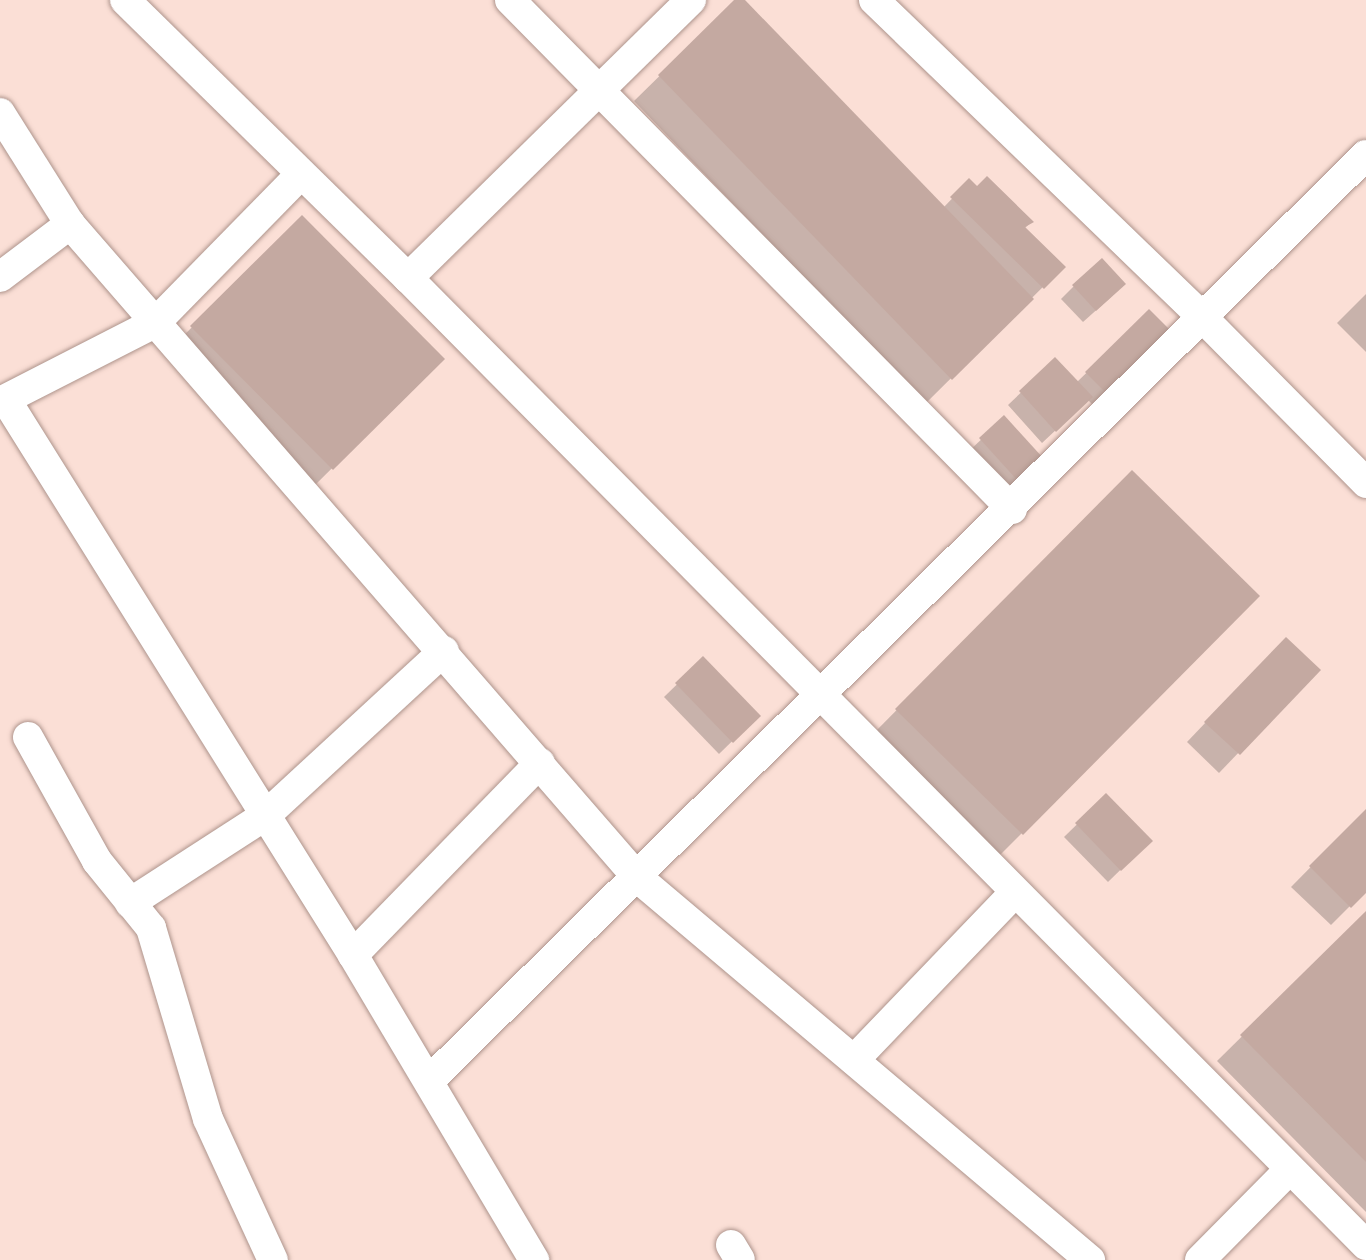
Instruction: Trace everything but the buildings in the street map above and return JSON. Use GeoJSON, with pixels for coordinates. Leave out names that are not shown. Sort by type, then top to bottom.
{"type":"FeatureCollection","features":[{"type":"Feature","properties":{"kind":"street"},"geometry":{"type":"LineString","coordinates":[[125,0],[408,278],[1366,1245]]}},
{"type":"Feature","properties":{"kind":"street"},"geometry":{"type":"LineString","coordinates":[[510,0],[1012,509]]}},
{"type":"Feature","properties":{"kind":"street"},"geometry":{"type":"LineString","coordinates":[[408,278],[691,0]]}},
{"type":"Feature","properties":{"kind":"street"},"geometry":{"type":"LineString","coordinates":[[874,0],[1203,318],[1366,483]]}},
{"type":"Feature","properties":{"kind":"street"},"geometry":{"type":"LineString","coordinates":[[0,113],[70,224],[638,878],[1090,1260]]}},
{"type":"Feature","properties":{"kind":"street"},"geometry":{"type":"LineString","coordinates":[[430,1080],[638,878],[818,695],[1012,509],[1366,155]]}},
{"type":"Feature","properties":{"kind":"street"},"geometry":{"type":"LineString","coordinates":[[301,174],[156,322],[3,401],[353,955],[430,1080],[534,1260]]}},
{"type":"Feature","properties":{"kind":"street"},"geometry":{"type":"LineString","coordinates":[[0,277],[70,224]]}},
{"type":"Feature","properties":{"kind":"street"},"geometry":{"type":"LineString","coordinates":[[130,903],[266,815],[444,651]]}},
{"type":"Feature","properties":{"kind":"street"},"geometry":{"type":"LineString","coordinates":[[28,737],[97,861],[151,928],[208,1119],[273,1260]]}},
{"type":"Feature","properties":{"kind":"street"},"geometry":{"type":"LineString","coordinates":[[353,955],[540,763]]}},
{"type":"Feature","properties":{"kind":"street"},"geometry":{"type":"LineString","coordinates":[[854,1060],[1014,893]]}},
{"type":"Feature","properties":{"kind":"street"},"geometry":{"type":"LineString","coordinates":[[1200,1260],[1290,1169]]}}]}
